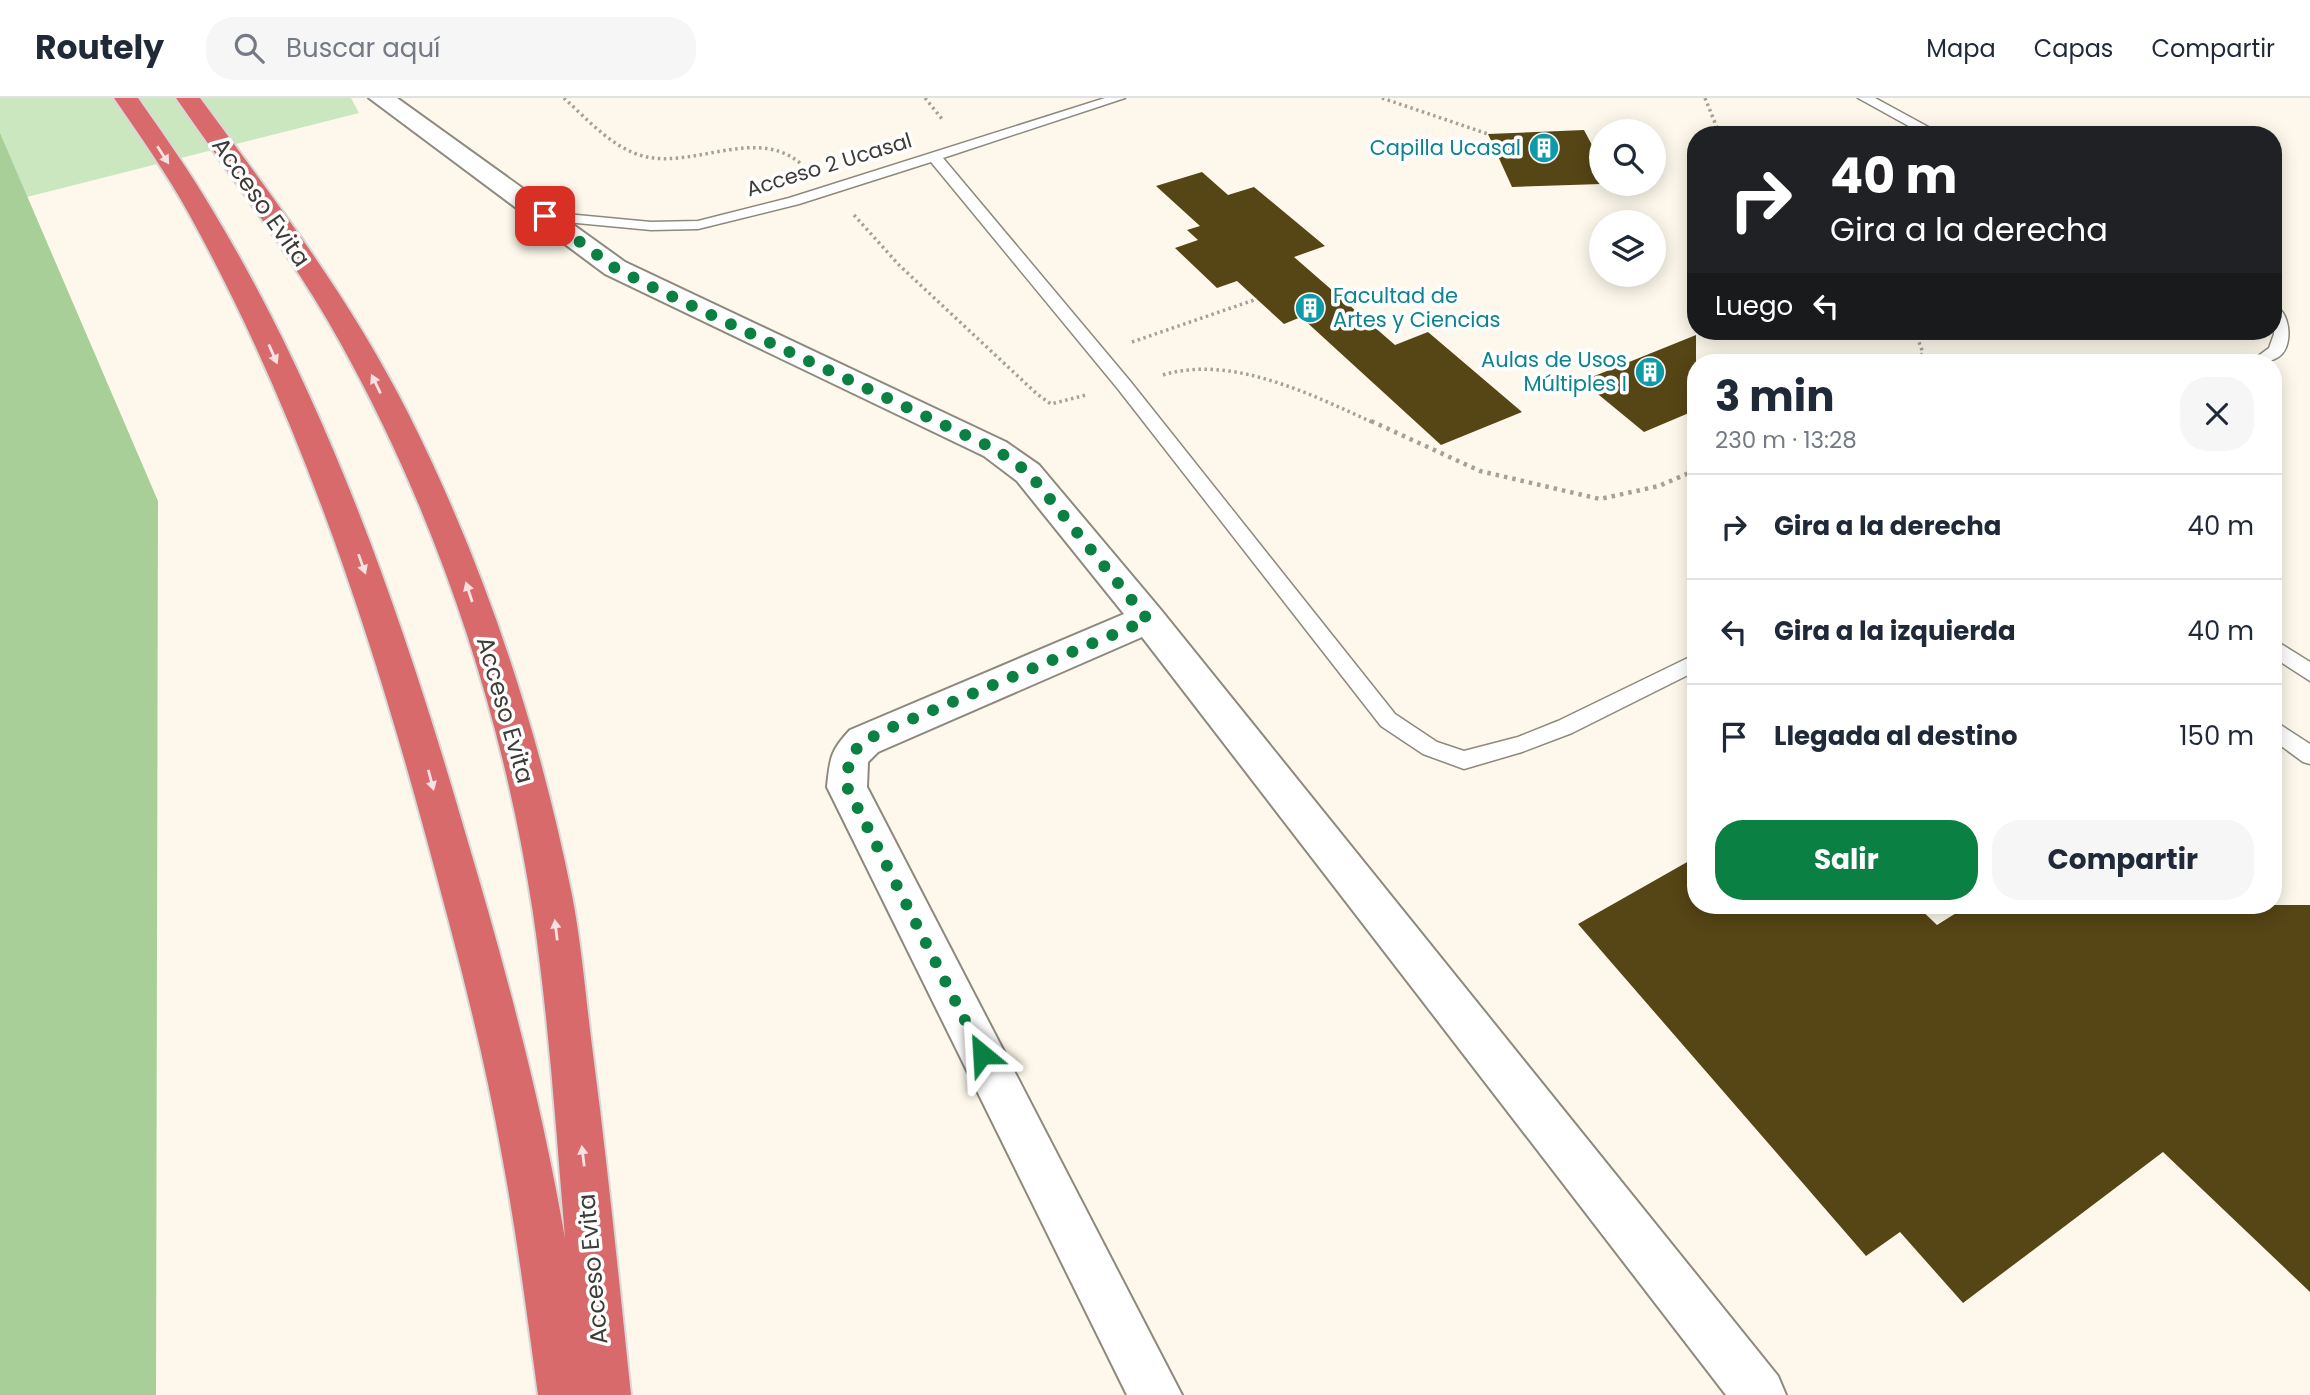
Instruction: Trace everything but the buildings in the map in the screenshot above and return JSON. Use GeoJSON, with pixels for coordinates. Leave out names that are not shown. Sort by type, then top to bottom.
{"type":"FeatureCollection","features":[{"type":"Feature","properties":{"kind":"highway","name":"Acceso Evita"},"geometry":{"type":"LineString","coordinates":[[126,98],[201,213],[268,341],[335,493],[382,619],[427,764],[485,978],[525,1154],[565,1395]]}},
{"type":"Feature","properties":{"kind":"highway","name":"Acceso Evita"},"geometry":{"type":"LineString","coordinates":[[195,105],[298,253],[357,345],[415,463],[460,564],[500,685],[527,782],[552,898],[589,1207],[604,1395]]}},
{"type":"Feature","properties":{"kind":"street"},"geometry":{"type":"LineString","coordinates":[[381,98],[615,268],[995,449],[1028,472],[1148,620],[1759,1395]]}},
{"type":"Feature","properties":{"kind":"street"},"geometry":{"type":"LineString","coordinates":[[1148,620],[864,741],[849,757],[847,787],[1155,1395]]}},
{"type":"Feature","properties":{"kind":"lane","name":"Acceso 2 Ucasal"},"geometry":{"type":"LineString","coordinates":[[545,216],[651,226],[698,225],[794,201],[1118,98]]}},
{"type":"Feature","properties":{"kind":"lane"},"geometry":{"type":"LineString","coordinates":[[1865,98],[1919,126]]}},
{"type":"Feature","properties":{"kind":"lane"},"geometry":{"type":"LineString","coordinates":[[934,156],[1098,354],[1388,720],[1430,748],[1464,760],[1522,744],[1565,727],[1687,666]]}},
{"type":"Feature","properties":{"kind":"lane"},"geometry":{"type":"LineString","coordinates":[[2271,354],[2276,351],[2281,340]]}},
{"type":"Feature","properties":{"kind":"lane"},"geometry":{"type":"LineString","coordinates":[[2282,653],[2310,673]]}},
{"type":"Feature","properties":{"kind":"lane"},"geometry":{"type":"LineString","coordinates":[[2282,736],[2310,756]]}},
{"type":"Feature","properties":{"kind":"path"},"geometry":{"type":"LineString","coordinates":[[1382,98],[1488,134]]}},
{"type":"Feature","properties":{"kind":"path"},"geometry":{"type":"LineString","coordinates":[[1705,98],[1716,126]]}},
{"type":"Feature","properties":{"kind":"path"},"geometry":{"type":"LineString","coordinates":[[1098,354],[1257,299]]}},
{"type":"Feature","properties":{"kind":"green space"},"geometry":{"type":"Polygon","coordinates":[[[0,98],[351,98],[359,113],[27,197],[0,134],[0,98]]]}},
{"type":"Feature","properties":{"kind":"green space"},"geometry":{"type":"Polygon","coordinates":[[[0,133],[158,501],[156,1395],[0,1395],[0,133]]]}},
{"type":"Feature","properties":{"kind":"place","name":"Capilla Ucasal"},"geometry":{"type":"Point","coordinates":[1544,148]}},
{"type":"Feature","properties":{"kind":"place","name":"Facultad de Artes y Ciencias"},"geometry":{"type":"Point","coordinates":[1310,308]}},
{"type":"Feature","properties":{"kind":"place","name":"Aulas de Usos Múltiples I"},"geometry":{"type":"Point","coordinates":[1650,372]}},
{"type":"Feature","properties":{"kind":"route"},"geometry":{"type":"LineString","coordinates":[[545,216],[615,268],[995,449],[1028,472],[1148,620],[888,729],[864,741],[849,757],[847,787],[982,1054]]}}]}
